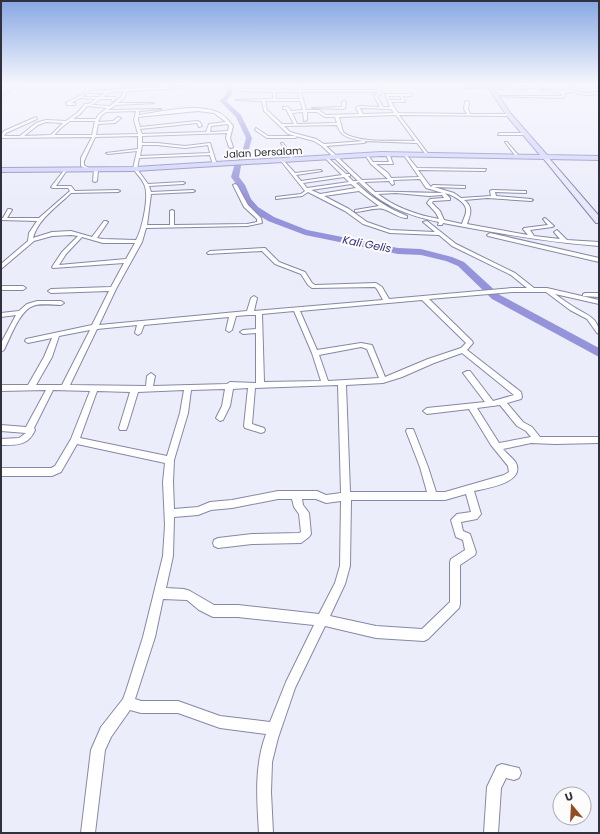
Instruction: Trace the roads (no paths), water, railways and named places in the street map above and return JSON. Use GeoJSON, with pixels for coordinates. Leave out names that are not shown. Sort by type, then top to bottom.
{"type":"FeatureCollection","features":[{"type":"Feature","properties":{"kind":"main road"},"geometry":{"type":"LineString","coordinates":[[516,123],[599,222]]}},
{"type":"Feature","properties":{"kind":"main road","name":"Jalan Dersalam"},"geometry":{"type":"LineString","coordinates":[[1,170],[135,169],[260,163],[388,154],[599,158]]}},
{"type":"Feature","properties":{"kind":"street"},"geometry":{"type":"LineString","coordinates":[[1,137],[5,132],[25,123]]}},
{"type":"Feature","properties":{"kind":"street"},"geometry":{"type":"LineString","coordinates":[[22,136],[40,123]]}},
{"type":"Feature","properties":{"kind":"street"},"geometry":{"type":"LineString","coordinates":[[52,136],[65,123]]}},
{"type":"Feature","properties":{"kind":"street"},"geometry":{"type":"LineString","coordinates":[[95,181],[93,170],[83,166],[82,161],[94,136],[96,123]]}},
{"type":"Feature","properties":{"kind":"street"},"geometry":{"type":"LineString","coordinates":[[65,387],[113,289],[139,242],[145,227],[149,194],[147,185],[135,169],[140,150],[140,135],[137,123]]}},
{"type":"Feature","properties":{"kind":"street"},"geometry":{"type":"LineString","coordinates":[[138,128],[184,123],[187,133]]}},
{"type":"Feature","properties":{"kind":"street"},"geometry":{"type":"LineString","coordinates":[[208,132],[210,125],[229,123],[231,126],[228,138],[231,147]]}},
{"type":"Feature","properties":{"kind":"street"},"geometry":{"type":"LineString","coordinates":[[279,123],[290,134],[317,141],[323,145],[337,157],[353,182],[360,189],[381,206],[400,216],[425,222],[464,225],[502,236],[533,237],[599,244]]}},
{"type":"Feature","properties":{"kind":"street"},"geometry":{"type":"LineString","coordinates":[[404,123],[427,155]]}},
{"type":"Feature","properties":{"kind":"street"},"geometry":{"type":"LineString","coordinates":[[281,125],[339,124],[341,132],[344,135],[371,141]]}},
{"type":"Feature","properties":{"kind":"street"},"geometry":{"type":"LineString","coordinates":[[166,125],[168,133]]}},
{"type":"Feature","properties":{"kind":"street"},"geometry":{"type":"LineString","coordinates":[[323,125],[324,130]]}},
{"type":"Feature","properties":{"kind":"street"},"geometry":{"type":"LineString","coordinates":[[256,129],[267,137],[300,137]]}},
{"type":"Feature","properties":{"kind":"street"},"geometry":{"type":"LineString","coordinates":[[38,136],[45,130]]}},
{"type":"Feature","properties":{"kind":"street"},"geometry":{"type":"LineString","coordinates":[[203,132],[210,144],[216,165]]}},
{"type":"Feature","properties":{"kind":"street"},"geometry":{"type":"LineString","coordinates":[[1,137],[230,132]]}},
{"type":"Feature","properties":{"kind":"street"},"geometry":{"type":"LineString","coordinates":[[499,134],[524,134]]}},
{"type":"Feature","properties":{"kind":"street"},"geometry":{"type":"LineString","coordinates":[[292,139],[300,140],[315,135]]}},
{"type":"Feature","properties":{"kind":"street"},"geometry":{"type":"LineString","coordinates":[[156,138],[156,144]]}},
{"type":"Feature","properties":{"kind":"street"},"geometry":{"type":"LineString","coordinates":[[323,145],[371,141],[418,142]]}},
{"type":"Feature","properties":{"kind":"street"},"geometry":{"type":"LineString","coordinates":[[506,143],[518,157]]}},
{"type":"Feature","properties":{"kind":"street"},"geometry":{"type":"LineString","coordinates":[[140,144],[178,146],[210,144]]}},
{"type":"Feature","properties":{"kind":"street"},"geometry":{"type":"LineString","coordinates":[[282,144],[294,160]]}},
{"type":"Feature","properties":{"kind":"street"},"geometry":{"type":"LineString","coordinates":[[108,153],[140,150]]}},
{"type":"Feature","properties":{"kind":"street"},"geometry":{"type":"LineString","coordinates":[[138,157],[212,154]]}},
{"type":"Feature","properties":{"kind":"street"},"geometry":{"type":"LineString","coordinates":[[372,163],[392,163],[388,154]]}},
{"type":"Feature","properties":{"kind":"street"},"geometry":{"type":"LineString","coordinates":[[405,154],[426,186],[461,199],[466,203],[469,207],[464,225]]}},
{"type":"Feature","properties":{"kind":"street"},"geometry":{"type":"LineString","coordinates":[[367,155],[372,163],[383,170],[391,181]]}},
{"type":"Feature","properties":{"kind":"street"},"geometry":{"type":"LineString","coordinates":[[328,158],[349,174],[362,181],[374,193],[390,204],[409,213],[441,223],[502,236],[599,260]]}},
{"type":"Feature","properties":{"kind":"street"},"geometry":{"type":"LineString","coordinates":[[283,161],[306,189],[347,210],[365,223],[390,231],[440,234]]}},
{"type":"Feature","properties":{"kind":"street"},"geometry":{"type":"LineString","coordinates":[[415,169],[485,170]]}},
{"type":"Feature","properties":{"kind":"street"},"geometry":{"type":"LineString","coordinates":[[65,170],[52,187],[69,187],[73,191]]}},
{"type":"Feature","properties":{"kind":"street"},"geometry":{"type":"LineString","coordinates":[[294,174],[320,171]]}},
{"type":"Feature","properties":{"kind":"street"},"geometry":{"type":"LineString","coordinates":[[300,182],[349,174]]}},
{"type":"Feature","properties":{"kind":"street"},"geometry":{"type":"LineString","coordinates":[[306,189],[362,181],[391,181],[421,178]]}},
{"type":"Feature","properties":{"kind":"street"},"geometry":{"type":"LineString","coordinates":[[147,185],[183,183]]}},
{"type":"Feature","properties":{"kind":"street"},"geometry":{"type":"LineString","coordinates":[[145,227],[247,225],[260,223],[259,219],[246,206],[235,185]]}},
{"type":"Feature","properties":{"kind":"street"},"geometry":{"type":"LineString","coordinates":[[426,186],[463,186]]}},
{"type":"Feature","properties":{"kind":"street"},"geometry":{"type":"LineString","coordinates":[[278,198],[302,194],[307,192],[306,189]]}},
{"type":"Feature","properties":{"kind":"street"},"geometry":{"type":"LineString","coordinates":[[319,196],[360,189]]}},
{"type":"Feature","properties":{"kind":"street"},"geometry":{"type":"LineString","coordinates":[[30,241],[32,233],[40,220],[68,193],[73,191],[118,191]]}},
{"type":"Feature","properties":{"kind":"street"},"geometry":{"type":"LineString","coordinates":[[149,194],[193,191]]}},
{"type":"Feature","properties":{"kind":"street"},"geometry":{"type":"LineString","coordinates":[[494,198],[492,191],[524,192]]}},
{"type":"Feature","properties":{"kind":"street"},"geometry":{"type":"LineString","coordinates":[[374,193],[396,192],[431,195],[446,193]]}},
{"type":"Feature","properties":{"kind":"street"},"geometry":{"type":"LineString","coordinates":[[441,223],[438,212],[429,203],[432,200],[448,199],[446,193]]}},
{"type":"Feature","properties":{"kind":"street"},"geometry":{"type":"LineString","coordinates":[[461,199],[494,198],[531,200]]}},
{"type":"Feature","properties":{"kind":"street"},"geometry":{"type":"LineString","coordinates":[[357,211],[390,204]]}},
{"type":"Feature","properties":{"kind":"street"},"geometry":{"type":"LineString","coordinates":[[2,219],[10,210]]}},
{"type":"Feature","properties":{"kind":"street"},"geometry":{"type":"LineString","coordinates":[[172,211],[172,227]]}},
{"type":"Feature","properties":{"kind":"street"},"geometry":{"type":"LineString","coordinates":[[20,219],[27,212]]}},
{"type":"Feature","properties":{"kind":"street"},"geometry":{"type":"LineString","coordinates":[[2,219],[40,220]]}},
{"type":"Feature","properties":{"kind":"street"},"geometry":{"type":"LineString","coordinates":[[533,237],[526,229],[552,226],[545,219]]}},
{"type":"Feature","properties":{"kind":"street"},"geometry":{"type":"LineString","coordinates":[[93,240],[106,222]]}},
{"type":"Feature","properties":{"kind":"street"},"geometry":{"type":"LineString","coordinates":[[425,222],[464,251],[513,274],[532,289]]}},
{"type":"Feature","properties":{"kind":"street"},"geometry":{"type":"LineString","coordinates":[[1,267],[30,241],[52,232],[71,233],[93,240],[139,242]]}},
{"type":"Feature","properties":{"kind":"street"},"geometry":{"type":"LineString","coordinates":[[557,232],[565,241]]}},
{"type":"Feature","properties":{"kind":"street"},"geometry":{"type":"LineString","coordinates":[[81,236],[64,252],[55,267],[128,261]]}},
{"type":"Feature","properties":{"kind":"street"},"geometry":{"type":"LineString","coordinates":[[210,253],[263,250],[274,261],[303,273],[310,284],[314,287],[376,286],[380,288],[387,302]]}},
{"type":"Feature","properties":{"kind":"street"},"geometry":{"type":"LineString","coordinates":[[1,288],[23,288]]}},
{"type":"Feature","properties":{"kind":"street"},"geometry":{"type":"LineString","coordinates":[[51,290],[113,289]]}},
{"type":"Feature","properties":{"kind":"street"},"geometry":{"type":"LineString","coordinates":[[28,341],[94,327],[141,322],[250,314],[498,291],[532,289],[547,290],[576,295],[599,302]]}},
{"type":"Feature","properties":{"kind":"street"},"geometry":{"type":"LineString","coordinates":[[547,290],[572,309],[589,318],[599,332]]}},
{"type":"Feature","properties":{"kind":"street"},"geometry":{"type":"LineString","coordinates":[[576,295],[599,295]]}},
{"type":"Feature","properties":{"kind":"street"},"geometry":{"type":"LineString","coordinates":[[250,314],[254,298]]}},
{"type":"Feature","properties":{"kind":"street"},"geometry":{"type":"LineString","coordinates":[[1,388],[65,387],[94,389],[149,389],[256,385],[342,384],[384,380],[463,350],[470,342],[424,298]]}},
{"type":"Feature","properties":{"kind":"street"},"geometry":{"type":"LineString","coordinates":[[1,350],[21,313],[27,306],[34,304],[60,303]]}},
{"type":"Feature","properties":{"kind":"street"},"geometry":{"type":"LineString","coordinates":[[296,309],[315,353],[326,384]]}},
{"type":"Feature","properties":{"kind":"street"},"geometry":{"type":"LineString","coordinates":[[1,315],[21,313]]}},
{"type":"Feature","properties":{"kind":"street"},"geometry":{"type":"LineString","coordinates":[[259,313],[260,332],[256,385],[248,426],[261,430]]}},
{"type":"Feature","properties":{"kind":"street"},"geometry":{"type":"LineString","coordinates":[[229,330],[233,315]]}},
{"type":"Feature","properties":{"kind":"street"},"geometry":{"type":"LineString","coordinates":[[138,333],[141,322]]}},
{"type":"Feature","properties":{"kind":"street"},"geometry":{"type":"LineString","coordinates":[[243,332],[260,332]]}},
{"type":"Feature","properties":{"kind":"street"},"geometry":{"type":"LineString","coordinates":[[30,387],[48,358],[57,334]]}},
{"type":"Feature","properties":{"kind":"street"},"geometry":{"type":"LineString","coordinates":[[315,353],[368,345],[384,380]]}},
{"type":"Feature","properties":{"kind":"street"},"geometry":{"type":"LineString","coordinates":[[427,411],[491,404],[518,397],[518,394],[508,385],[463,350]]}},
{"type":"Feature","properties":{"kind":"street"},"geometry":{"type":"LineString","coordinates":[[467,373],[491,404]]}},
{"type":"Feature","properties":{"kind":"street"},"geometry":{"type":"LineString","coordinates":[[149,389],[152,376]]}},
{"type":"Feature","properties":{"kind":"street"},"geometry":{"type":"LineString","coordinates":[[266,833],[264,792],[266,762],[274,729],[290,686],[340,584],[345,566],[346,496],[342,384]]}},
{"type":"Feature","properties":{"kind":"street"},"geometry":{"type":"LineString","coordinates":[[220,418],[226,406],[230,386]]}},
{"type":"Feature","properties":{"kind":"street"},"geometry":{"type":"LineString","coordinates":[[1,442],[23,440],[30,432],[31,430],[29,429],[51,387]]}},
{"type":"Feature","properties":{"kind":"street"},"geometry":{"type":"LineString","coordinates":[[88,833],[98,750],[106,732],[127,703],[149,637],[168,556],[170,512],[168,482],[170,460],[184,413],[188,388]]}},
{"type":"Feature","properties":{"kind":"street"},"geometry":{"type":"LineString","coordinates":[[1,472],[52,472],[58,468],[75,440],[94,389]]}},
{"type":"Feature","properties":{"kind":"street"},"geometry":{"type":"LineString","coordinates":[[123,428],[135,389]]}},
{"type":"Feature","properties":{"kind":"street"},"geometry":{"type":"LineString","coordinates":[[502,402],[520,424],[529,429],[538,440]]}},
{"type":"Feature","properties":{"kind":"street"},"geometry":{"type":"LineString","coordinates":[[170,512],[198,511],[210,506],[232,504],[273,495],[320,495],[326,499],[346,496],[445,496],[507,478],[514,471],[513,466],[496,447],[471,406]]}},
{"type":"Feature","properties":{"kind":"street"},"geometry":{"type":"LineString","coordinates":[[1,428],[29,429]]}},
{"type":"Feature","properties":{"kind":"street"},"geometry":{"type":"LineString","coordinates":[[410,431],[424,467],[432,495]]}},
{"type":"Feature","properties":{"kind":"street"},"geometry":{"type":"LineString","coordinates":[[75,440],[170,460]]}},
{"type":"Feature","properties":{"kind":"street"},"geometry":{"type":"LineString","coordinates":[[496,447],[538,440],[599,440]]}},
{"type":"Feature","properties":{"kind":"street"},"geometry":{"type":"LineString","coordinates":[[159,593],[184,594],[190,596],[213,612],[238,611],[322,620],[376,632],[419,636],[428,632],[455,604],[455,562],[471,552],[467,537],[459,534],[456,520],[460,517],[476,516],[469,490]]}},
{"type":"Feature","properties":{"kind":"street"},"geometry":{"type":"LineString","coordinates":[[218,543],[252,539],[301,538],[306,534],[304,513],[299,507],[296,495]]}},
{"type":"Feature","properties":{"kind":"street"},"geometry":{"type":"LineString","coordinates":[[127,703],[141,707],[178,707],[220,722],[274,729]]}},
{"type":"Feature","properties":{"kind":"street"},"geometry":{"type":"LineString","coordinates":[[491,833],[494,787],[502,771],[514,773]]}},
{"type":"Feature","properties":{"kind":"waterway","name":"Kali Gelis"},"geometry":{"type":"LineString","coordinates":[[242,123],[249,138],[246,149],[239,160],[235,177],[241,185],[247,200],[255,209],[271,219],[305,232],[398,251],[421,252],[449,259],[461,264],[496,297],[599,353]]}}]}
